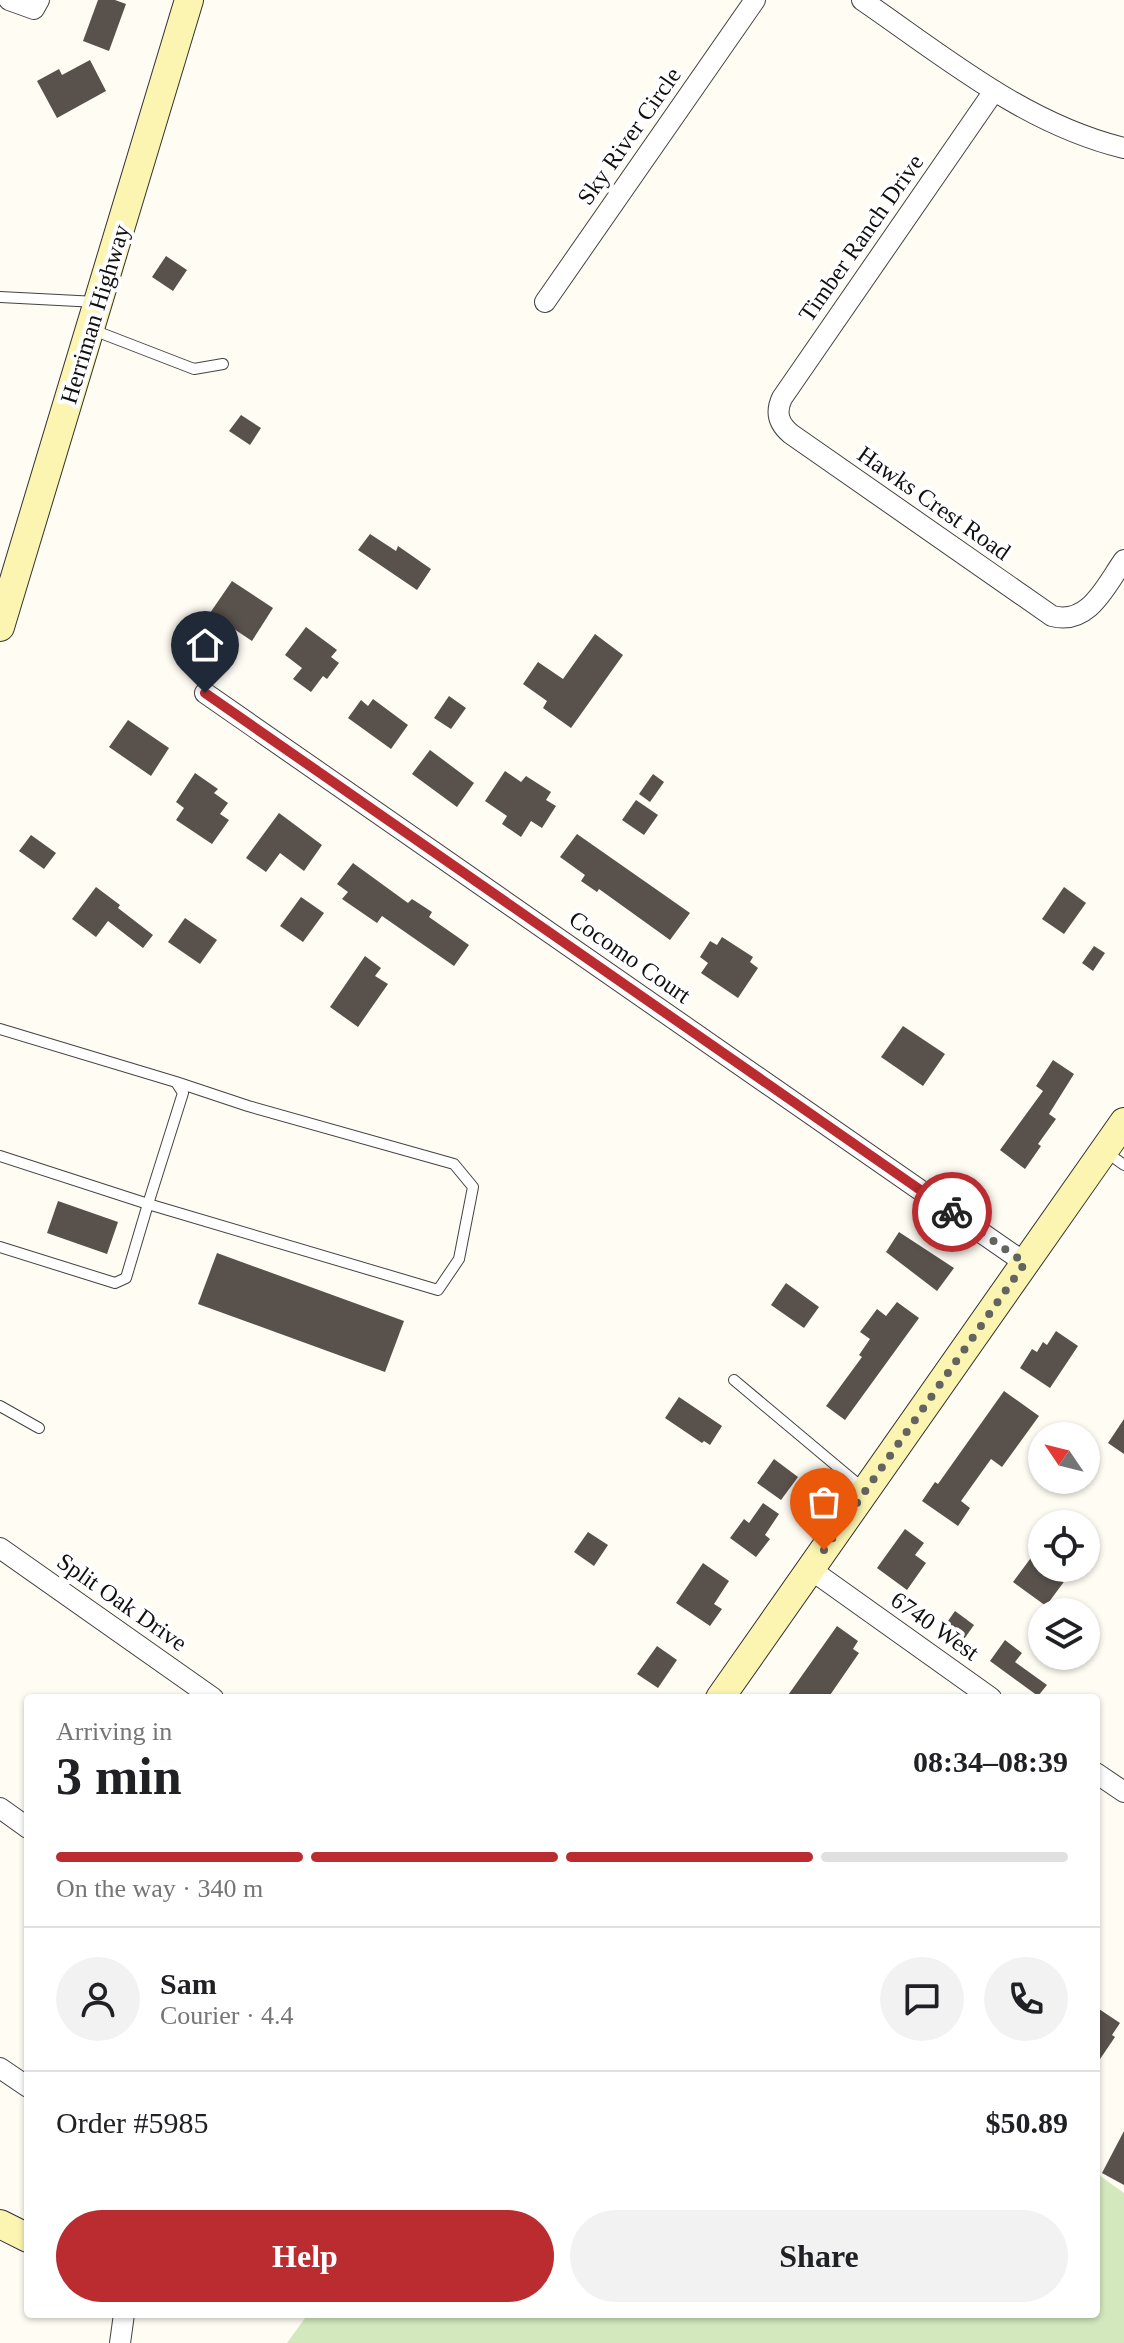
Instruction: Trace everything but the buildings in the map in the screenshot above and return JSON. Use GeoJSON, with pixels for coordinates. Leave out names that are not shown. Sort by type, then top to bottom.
{"type":"FeatureCollection","features":[{"type":"Feature","properties":{"kind":"street"},"geometry":{"type":"LineString","coordinates":[[9,0],[37,5]]}},
{"type":"Feature","properties":{"kind":"street","name":"Herriman Highway"},"geometry":{"type":"LineString","coordinates":[[0,627],[189,0]]}},
{"type":"Feature","properties":{"kind":"street","name":"Sky River Circle"},"geometry":{"type":"LineString","coordinates":[[545,302],[755,0]]}},
{"type":"Feature","properties":{"kind":"street"},"geometry":{"type":"LineString","coordinates":[[862,0],[1018,106],[1058,126],[1124,148]]}},
{"type":"Feature","properties":{"kind":"street","name":"Timber Ranch Drive"},"geometry":{"type":"LineString","coordinates":[[778,416],[782,398],[994,91]]}},
{"type":"Feature","properties":{"kind":"street","name":"Hawks Crest Road"},"geometry":{"type":"LineString","coordinates":[[778,416],[791,434],[1052,616],[1070,618],[1091,607],[1124,560]]}},
{"type":"Feature","properties":{"kind":"street","name":"Cocomo Court"},"geometry":{"type":"LineString","coordinates":[[205,693],[1025,1263]]}},
{"type":"Feature","properties":{"kind":"street"},"geometry":{"type":"LineString","coordinates":[[723,1694],[1025,1263],[1114,1158],[1124,1122]]}},
{"type":"Feature","properties":{"kind":"street","name":"Split Oak Drive"},"geometry":{"type":"LineString","coordinates":[[0,1548],[207,1694]]}},
{"type":"Feature","properties":{"kind":"street","name":"6740 West"},"geometry":{"type":"LineString","coordinates":[[810,1569],[985,1694]]}},
{"type":"Feature","properties":{"kind":"street"},"geometry":{"type":"LineString","coordinates":[[1100,1776],[1124,1792]]}},
{"type":"Feature","properties":{"kind":"street"},"geometry":{"type":"LineString","coordinates":[[0,1808],[24,1825]]}},
{"type":"Feature","properties":{"kind":"street"},"geometry":{"type":"LineString","coordinates":[[0,2068],[24,2084]]}},
{"type":"Feature","properties":{"kind":"street"},"geometry":{"type":"LineString","coordinates":[[0,2224],[24,2236]]}},
{"type":"Feature","properties":{"kind":"street"},"geometry":{"type":"LineString","coordinates":[[120,2343],[123,2318]]}},
{"type":"Feature","properties":{"kind":"lane"},"geometry":{"type":"LineString","coordinates":[[0,297],[71,303],[99,302]]}},
{"type":"Feature","properties":{"kind":"lane"},"geometry":{"type":"LineString","coordinates":[[91,330],[194,369],[223,364]]}},
{"type":"Feature","properties":{"kind":"lane"},"geometry":{"type":"LineString","coordinates":[[0,1029],[248,1106],[454,1164],[473,1187],[459,1259],[438,1290],[148,1204],[0,1156]]}},
{"type":"Feature","properties":{"kind":"lane"},"geometry":{"type":"LineString","coordinates":[[0,1247],[115,1283],[126,1278],[183,1093],[176,1082]]}},
{"type":"Feature","properties":{"kind":"lane"},"geometry":{"type":"LineString","coordinates":[[734,1380],[866,1490]]}},
{"type":"Feature","properties":{"kind":"lane"},"geometry":{"type":"LineString","coordinates":[[0,1406],[39,1428]]}},
{"type":"Feature","properties":{"kind":"green space"},"geometry":{"type":"Polygon","coordinates":[[[1100,2176],[1124,2193],[1124,2343],[287,2343],[305,2318],[1100,2318],[1100,2176]]]}},
{"type":"Feature","properties":{"kind":"way so far"},"geometry":{"type":"LineString","coordinates":[[824,1550],[1025,1263],[952,1212]]}},
{"type":"Feature","properties":{"kind":"route"},"geometry":{"type":"LineString","coordinates":[[205,693],[952,1212]]}}]}
